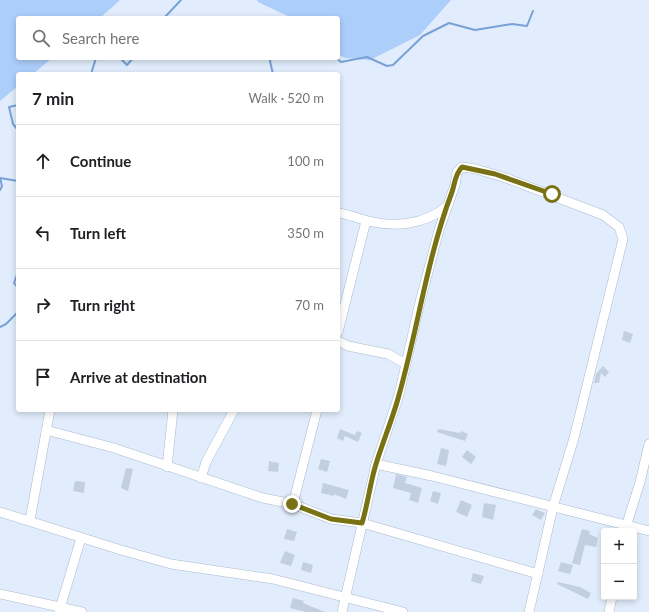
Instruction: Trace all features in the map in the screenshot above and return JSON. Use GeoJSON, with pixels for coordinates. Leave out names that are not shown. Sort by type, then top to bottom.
{"type":"FeatureCollection","features":[{"type":"Feature","properties":{"kind":"street"},"geometry":{"type":"LineString","coordinates":[[342,612],[376,464],[384,446],[399,395],[419,306],[446,207],[455,185],[457,172],[462,167],[476,169],[545,192],[603,215],[619,227],[623,239],[574,438],[553,507],[529,612]]}},
{"type":"Feature","properties":{"kind":"street"},"geometry":{"type":"LineString","coordinates":[[340,214],[366,221],[396,224],[421,222],[436,215],[446,207]]}},
{"type":"Feature","properties":{"kind":"street"},"geometry":{"type":"LineString","coordinates":[[340,324],[366,221]]}},
{"type":"Feature","properties":{"kind":"street"},"geometry":{"type":"LineString","coordinates":[[340,343],[348,346],[388,354],[406,364]]}},
{"type":"Feature","properties":{"kind":"street"},"geometry":{"type":"LineString","coordinates":[[30,520],[50,412]]}},
{"type":"Feature","properties":{"kind":"street"},"geometry":{"type":"LineString","coordinates":[[167,467],[173,412]]}},
{"type":"Feature","properties":{"kind":"street"},"geometry":{"type":"LineString","coordinates":[[202,478],[206,462],[233,412]]}},
{"type":"Feature","properties":{"kind":"street"},"geometry":{"type":"LineString","coordinates":[[292,504],[316,412]]}},
{"type":"Feature","properties":{"kind":"street"},"geometry":{"type":"LineString","coordinates":[[46,430],[114,448],[263,498],[292,504],[331,519],[362,523],[538,574]]}},
{"type":"Feature","properties":{"kind":"street"},"geometry":{"type":"LineString","coordinates":[[376,464],[553,507],[625,528],[640,482],[648,454],[649,444]]}},
{"type":"Feature","properties":{"kind":"street"},"geometry":{"type":"LineString","coordinates":[[0,512],[30,520],[81,538],[171,564],[273,579],[403,612]]}},
{"type":"Feature","properties":{"kind":"street"},"geometry":{"type":"LineString","coordinates":[[637,530],[649,531]]}},
{"type":"Feature","properties":{"kind":"street"},"geometry":{"type":"LineString","coordinates":[[60,610],[81,538]]}},
{"type":"Feature","properties":{"kind":"street"},"geometry":{"type":"LineString","coordinates":[[0,594],[60,610],[82,612]]}},
{"type":"Feature","properties":{"kind":"street"},"geometry":{"type":"LineString","coordinates":[[609,612],[611,600]]}},
{"type":"Feature","properties":{"kind":"shaded area"},"geometry":{"type":"Polygon","coordinates":[[[0,0],[120,0],[102,16],[16,16],[16,60],[50,60],[35,72],[16,72],[16,88],[0,101],[0,0]]]}},
{"type":"Feature","properties":{"kind":"shaded area"},"geometry":{"type":"Polygon","coordinates":[[[257,0],[451,0],[420,35],[370,60],[345,58],[340,55],[340,16],[288,16],[258,2],[257,0]]]}},
{"type":"Feature","properties":{"kind":"building"},"geometry":{"type":"Polygon","coordinates":[[[624,331],[633,334],[630,343],[622,340],[624,331]]]}},
{"type":"Feature","properties":{"kind":"building"},"geometry":{"type":"Polygon","coordinates":[[[603,366],[609,372],[605,377],[601,373],[599,383],[594,383],[596,374],[603,366]]]}},
{"type":"Feature","properties":{"kind":"building"},"geometry":{"type":"Polygon","coordinates":[[[340,429],[355,435],[357,431],[362,433],[358,442],[345,436],[343,441],[337,438],[340,429]]]}},
{"type":"Feature","properties":{"kind":"building"},"geometry":{"type":"Polygon","coordinates":[[[438,429],[460,433],[461,431],[468,434],[465,441],[437,432],[438,429]]]}},
{"type":"Feature","properties":{"kind":"building"},"geometry":{"type":"Polygon","coordinates":[[[441,448],[449,450],[446,466],[437,464],[441,448]]]}},
{"type":"Feature","properties":{"kind":"building"},"geometry":{"type":"Polygon","coordinates":[[[467,450],[476,457],[471,464],[462,457],[467,450]]]}},
{"type":"Feature","properties":{"kind":"building"},"geometry":{"type":"Polygon","coordinates":[[[321,459],[330,461],[327,472],[318,469],[321,459]]]}},
{"type":"Feature","properties":{"kind":"building"},"geometry":{"type":"Polygon","coordinates":[[[269,461],[279,463],[278,472],[268,471],[269,461]]]}},
{"type":"Feature","properties":{"kind":"building"},"geometry":{"type":"Polygon","coordinates":[[[126,468],[133,469],[128,491],[121,488],[126,468]]]}},
{"type":"Feature","properties":{"kind":"building"},"geometry":{"type":"Polygon","coordinates":[[[396,474],[407,477],[405,483],[422,488],[418,503],[409,500],[411,493],[393,488],[396,474]]]}},
{"type":"Feature","properties":{"kind":"building"},"geometry":{"type":"Polygon","coordinates":[[[75,481],[85,482],[84,493],[73,491],[75,481]]]}},
{"type":"Feature","properties":{"kind":"building"},"geometry":{"type":"Polygon","coordinates":[[[323,483],[349,490],[346,499],[334,494],[334,496],[321,493],[323,483]]]}},
{"type":"Feature","properties":{"kind":"building"},"geometry":{"type":"Polygon","coordinates":[[[433,491],[441,493],[438,504],[430,501],[433,491]]]}},
{"type":"Feature","properties":{"kind":"building"},"geometry":{"type":"Polygon","coordinates":[[[461,500],[472,505],[467,517],[456,512],[461,500]]]}},
{"type":"Feature","properties":{"kind":"building"},"geometry":{"type":"Polygon","coordinates":[[[484,503],[496,505],[493,520],[482,517],[484,503]]]}},
{"type":"Feature","properties":{"kind":"building"},"geometry":{"type":"Polygon","coordinates":[[[536,509],[545,513],[541,520],[532,515],[536,509]]]}},
{"type":"Feature","properties":{"kind":"building"},"geometry":{"type":"Polygon","coordinates":[[[287,529],[297,532],[294,541],[284,539],[287,529]]]}},
{"type":"Feature","properties":{"kind":"building"},"geometry":{"type":"Polygon","coordinates":[[[582,529],[590,531],[589,534],[598,538],[596,547],[585,545],[580,565],[572,563],[582,529]]]}},
{"type":"Feature","properties":{"kind":"building"},"geometry":{"type":"Polygon","coordinates":[[[285,551],[295,555],[291,566],[280,563],[285,551]]]}},
{"type":"Feature","properties":{"kind":"building"},"geometry":{"type":"Polygon","coordinates":[[[303,562],[313,565],[311,573],[301,570],[303,562]]]}},
{"type":"Feature","properties":{"kind":"building"},"geometry":{"type":"Polygon","coordinates":[[[561,562],[573,565],[570,574],[558,571],[561,562]]]}},
{"type":"Feature","properties":{"kind":"building"},"geometry":{"type":"Polygon","coordinates":[[[473,573],[484,576],[481,584],[471,581],[473,573]]]}},
{"type":"Feature","properties":{"kind":"building"},"geometry":{"type":"Polygon","coordinates":[[[558,582],[580,587],[591,593],[588,599],[557,584],[558,582]]]}},
{"type":"Feature","properties":{"kind":"building"},"geometry":{"type":"Polygon","coordinates":[[[293,598],[304,601],[303,603],[325,612],[306,612],[290,608],[293,598]]]}},
{"type":"Feature","properties":{"kind":"waterway"},"geometry":{"type":"LineString","coordinates":[[166,16],[181,0]]}},
{"type":"Feature","properties":{"kind":"waterway"},"geometry":{"type":"LineString","coordinates":[[338,60],[341,62],[367,57],[387,66],[393,65],[423,36],[449,23],[475,30],[512,24],[527,26],[533,11]]}},
{"type":"Feature","properties":{"kind":"waterway"},"geometry":{"type":"LineString","coordinates":[[92,72],[95,60]]}},
{"type":"Feature","properties":{"kind":"waterway"},"geometry":{"type":"LineString","coordinates":[[122,60],[127,65],[131,60]]}},
{"type":"Feature","properties":{"kind":"waterway"},"geometry":{"type":"LineString","coordinates":[[270,60],[273,72]]}},
{"type":"Feature","properties":{"kind":"waterway"},"geometry":{"type":"LineString","coordinates":[[16,105],[9,107],[13,124],[16,128]]}},
{"type":"Feature","properties":{"kind":"waterway"},"geometry":{"type":"LineString","coordinates":[[0,190],[2,186],[0,178],[16,181]]}},
{"type":"Feature","properties":{"kind":"waterway"},"geometry":{"type":"LineString","coordinates":[[16,278],[14,283],[16,286]]}},
{"type":"Feature","properties":{"kind":"waterway"},"geometry":{"type":"LineString","coordinates":[[0,327],[6,324],[16,314]]}},
{"type":"Feature","properties":{"kind":"route"},"geometry":{"type":"LineString","coordinates":[[292,504],[331,519],[362,523],[376,464],[384,446],[399,395],[419,306],[439,230],[455,185],[457,172],[462,167],[476,169],[552,194]]}}]}
